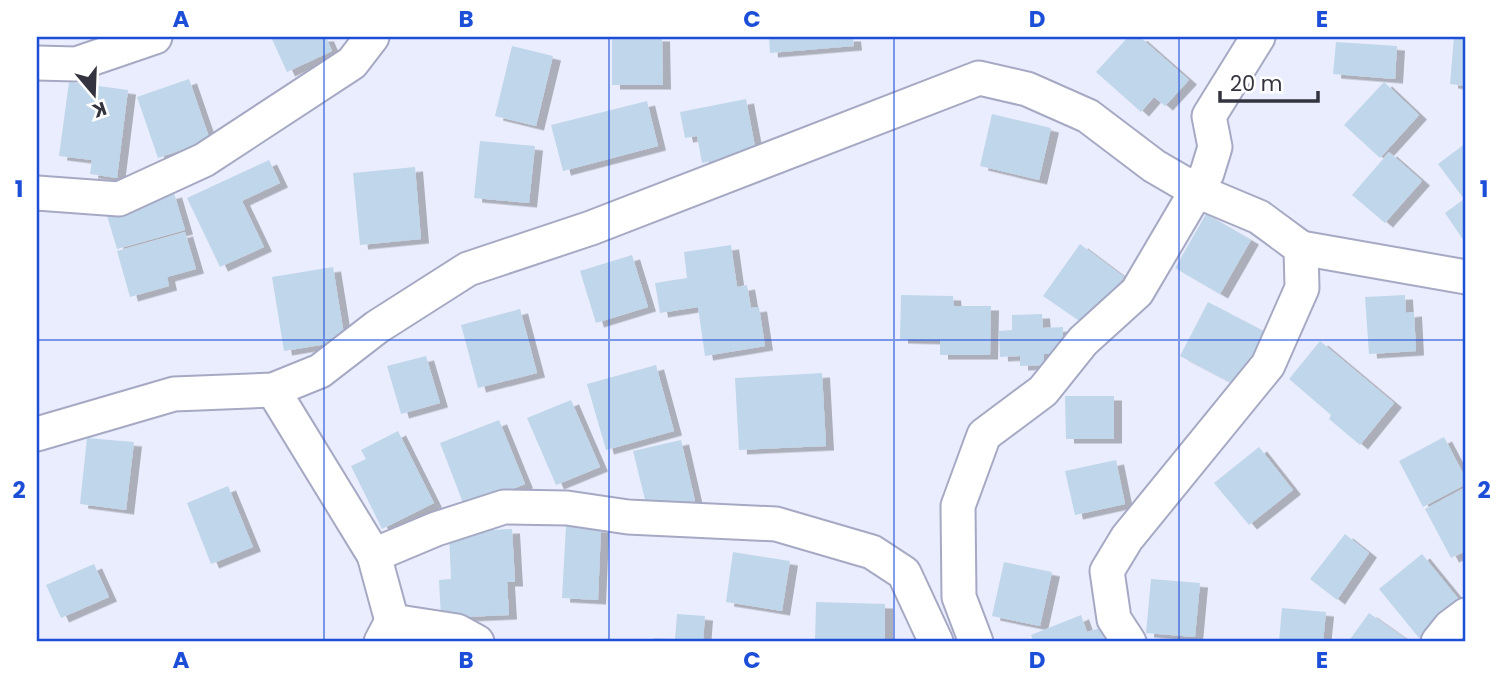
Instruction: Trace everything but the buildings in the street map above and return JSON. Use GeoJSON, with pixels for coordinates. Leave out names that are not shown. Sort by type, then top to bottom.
{"type":"FeatureCollection","features":[{"type":"Feature","properties":{"kind":"street"},"geometry":{"type":"LineString","coordinates":[[37,63],[76,64],[155,37]]}},
{"type":"Feature","properties":{"kind":"street"},"geometry":{"type":"LineString","coordinates":[[37,193],[119,199],[204,160],[352,63],[372,37]]}},
{"type":"Feature","properties":{"kind":"street"},"geometry":{"type":"LineString","coordinates":[[976,642],[959,597],[958,506],[984,435],[1044,391],[1083,341],[1137,292],[1207,173],[1215,147],[1209,117],[1258,37]]}},
{"type":"Feature","properties":{"kind":"street"},"geometry":{"type":"LineString","coordinates":[[37,434],[174,394],[273,390],[320,371],[377,327],[468,269],[591,228],[979,78],[1027,89],[1088,116],[1154,166],[1197,191],[1259,217],[1301,248],[1466,277]]}},
{"type":"Feature","properties":{"kind":"street"},"geometry":{"type":"LineString","coordinates":[[1129,642],[1114,618],[1108,571],[1127,538],[1268,365],[1302,288],[1301,248]]}},
{"type":"Feature","properties":{"kind":"street"},"geometry":{"type":"LineString","coordinates":[[273,390],[374,555],[386,631],[457,631],[477,642]]}},
{"type":"Feature","properties":{"kind":"street"},"geometry":{"type":"LineString","coordinates":[[374,555],[436,529],[503,507],[567,508],[628,517],[776,524],[872,552],[904,573],[936,642]]}},
{"type":"Feature","properties":{"kind":"street"},"geometry":{"type":"LineString","coordinates":[[1438,642],[1450,626],[1466,615]]}}]}
